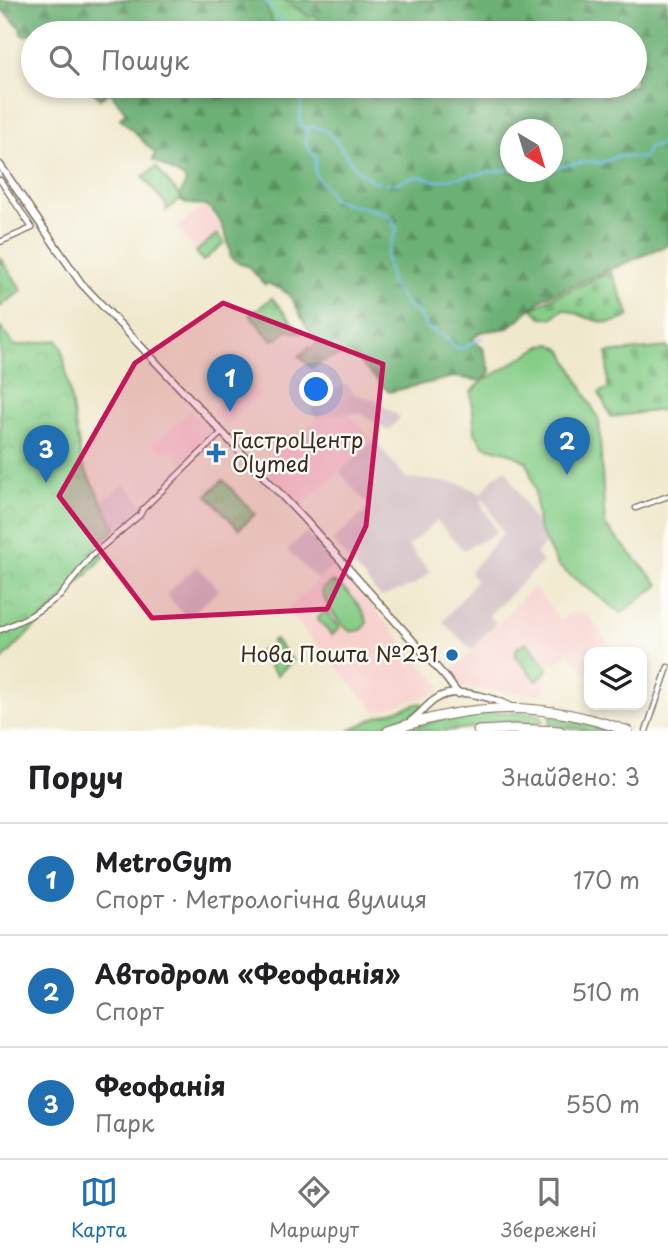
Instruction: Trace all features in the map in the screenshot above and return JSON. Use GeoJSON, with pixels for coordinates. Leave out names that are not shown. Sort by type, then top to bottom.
{"type":"FeatureCollection","features":[{"type":"Feature","properties":{"kind":"highway"},"geometry":{"type":"LineString","coordinates":[[387,731],[459,711],[512,708],[590,719],[628,731]]}},
{"type":"Feature","properties":{"kind":"highway"},"geometry":{"type":"LineString","coordinates":[[536,729],[546,720],[539,710]]}},
{"type":"Feature","properties":{"kind":"highway"},"geometry":{"type":"LineString","coordinates":[[478,731],[560,731]]}},
{"type":"Feature","properties":{"kind":"street"},"geometry":{"type":"LineString","coordinates":[[0,164],[81,283],[343,562],[458,694]]}},
{"type":"Feature","properties":{"kind":"street"},"geometry":{"type":"LineString","coordinates":[[0,180],[32,228],[0,242]]}},
{"type":"Feature","properties":{"kind":"street"},"geometry":{"type":"LineString","coordinates":[[0,630],[30,616],[60,596],[92,555],[140,515],[221,433]]}},
{"type":"Feature","properties":{"kind":"street"},"geometry":{"type":"LineString","coordinates":[[636,508],[668,496]]}},
{"type":"Feature","properties":{"kind":"street"},"geometry":{"type":"LineString","coordinates":[[646,731],[666,681],[668,667]]}},
{"type":"Feature","properties":{"kind":"street"},"geometry":{"type":"LineString","coordinates":[[406,725],[438,697],[458,694],[492,699],[512,708]]}},
{"type":"Feature","properties":{"kind":"highlighted area"},"geometry":{"type":"Polygon","coordinates":[[[223,303],[383,364],[366,526],[327,609],[152,618],[59,496],[135,363],[223,303]]]}},
{"type":"Feature","properties":{"kind":"shaded area"},"geometry":{"type":"Polygon","coordinates":[[[204,207],[223,230],[196,252],[176,228],[204,207]]]}},
{"type":"Feature","properties":{"kind":"shaded area"},"geometry":{"type":"Polygon","coordinates":[[[316,369],[334,390],[346,384],[356,395],[373,399],[400,417],[388,431],[360,413],[330,414],[317,418],[311,411],[315,406],[297,384],[316,369]]]}},
{"type":"Feature","properties":{"kind":"shaded area"},"geometry":{"type":"Polygon","coordinates":[[[255,386],[261,394],[226,427],[211,411],[236,391],[255,386]]]}},
{"type":"Feature","properties":{"kind":"shaded area"},"geometry":{"type":"Polygon","coordinates":[[[190,410],[216,436],[185,465],[170,449],[163,451],[150,441],[156,443],[190,410]]]}},
{"type":"Feature","properties":{"kind":"shaded area"},"geometry":{"type":"Polygon","coordinates":[[[348,413],[374,441],[300,507],[262,466],[317,418],[348,413]]]}},
{"type":"Feature","properties":{"kind":"shaded area"},"geometry":{"type":"Polygon","coordinates":[[[374,441],[406,478],[462,484],[481,494],[493,478],[506,469],[545,541],[536,553],[543,562],[489,615],[496,623],[472,650],[443,622],[476,580],[470,572],[503,533],[482,496],[482,505],[497,533],[463,550],[437,521],[408,546],[430,572],[414,585],[381,597],[332,541],[370,507],[339,472],[374,441]]]}},
{"type":"Feature","properties":{"kind":"shaded area"},"geometry":{"type":"Polygon","coordinates":[[[124,483],[143,504],[126,523],[116,529],[102,502],[124,483]]]}},
{"type":"Feature","properties":{"kind":"shaded area"},"geometry":{"type":"Polygon","coordinates":[[[306,532],[336,564],[318,580],[287,550],[306,532]]]}},
{"type":"Feature","properties":{"kind":"shaded area"},"geometry":{"type":"Polygon","coordinates":[[[336,564],[440,685],[439,692],[376,712],[286,610],[336,564]]]}},
{"type":"Feature","properties":{"kind":"shaded area"},"geometry":{"type":"Polygon","coordinates":[[[197,566],[219,590],[187,618],[166,594],[197,566]]]}},
{"type":"Feature","properties":{"kind":"shaded area"},"geometry":{"type":"Polygon","coordinates":[[[534,586],[560,620],[572,612],[588,615],[609,647],[584,647],[584,670],[569,653],[548,669],[543,694],[462,688],[450,674],[534,586]]]}},
{"type":"Feature","properties":{"kind":"green space"},"geometry":{"type":"Polygon","coordinates":[[[0,0],[667,0],[668,245],[545,297],[508,328],[480,332],[472,340],[483,348],[491,372],[482,381],[454,377],[389,392],[350,353],[328,359],[311,368],[299,356],[309,347],[313,347],[318,340],[308,329],[289,295],[268,283],[265,285],[248,266],[231,258],[226,236],[215,213],[203,205],[181,201],[180,195],[186,182],[184,178],[153,160],[155,153],[120,118],[126,112],[115,98],[647,98],[647,21],[21,21],[21,34],[20,27],[0,8],[0,0]]]}},
{"type":"Feature","properties":{"kind":"green space"},"geometry":{"type":"Polygon","coordinates":[[[264,0],[284,0],[310,17],[315,15],[318,18],[317,21],[272,21],[264,0]]]}},
{"type":"Feature","properties":{"kind":"green space"},"geometry":{"type":"Polygon","coordinates":[[[156,167],[180,199],[166,211],[167,206],[143,177],[156,167]]]}},
{"type":"Feature","properties":{"kind":"green space"},"geometry":{"type":"Polygon","coordinates":[[[217,234],[224,243],[203,261],[196,252],[217,234]]]}},
{"type":"Feature","properties":{"kind":"green space"},"geometry":{"type":"Polygon","coordinates":[[[0,258],[22,290],[0,307],[0,258]]]}},
{"type":"Feature","properties":{"kind":"green space"},"geometry":{"type":"Polygon","coordinates":[[[611,272],[630,316],[604,322],[563,309],[552,318],[541,317],[533,309],[553,297],[611,272]]]}},
{"type":"Feature","properties":{"kind":"green space"},"geometry":{"type":"Polygon","coordinates":[[[272,298],[302,334],[287,330],[279,338],[271,340],[250,315],[272,298]]]}},
{"type":"Feature","properties":{"kind":"green space"},"geometry":{"type":"Polygon","coordinates":[[[0,327],[15,346],[57,340],[62,348],[82,464],[116,529],[90,554],[95,557],[100,552],[105,556],[2,660],[0,660],[0,327]]]}},
{"type":"Feature","properties":{"kind":"green space"},"geometry":{"type":"Polygon","coordinates":[[[552,344],[563,351],[599,420],[605,525],[659,585],[621,613],[558,566],[538,527],[535,489],[527,462],[510,453],[484,446],[475,433],[471,392],[483,381],[543,345],[552,344]]]}},
{"type":"Feature","properties":{"kind":"green space"},"geometry":{"type":"Polygon","coordinates":[[[668,347],[668,413],[661,410],[611,417],[599,393],[608,388],[607,353],[668,347]]]}},
{"type":"Feature","properties":{"kind":"green space"},"geometry":{"type":"Polygon","coordinates":[[[223,480],[255,514],[239,529],[207,495],[223,480]]]}},
{"type":"Feature","properties":{"kind":"green space"},"geometry":{"type":"Polygon","coordinates":[[[332,582],[348,593],[362,611],[367,622],[363,629],[347,629],[333,613],[322,589],[332,582]]]}},
{"type":"Feature","properties":{"kind":"green space"},"geometry":{"type":"Polygon","coordinates":[[[325,611],[340,627],[332,635],[317,619],[325,611]]]}},
{"type":"Feature","properties":{"kind":"green space"},"geometry":{"type":"Polygon","coordinates":[[[274,639],[293,661],[277,675],[258,653],[273,645],[271,642],[274,639]]]}},
{"type":"Feature","properties":{"kind":"green space"},"geometry":{"type":"Polygon","coordinates":[[[527,642],[548,669],[537,681],[515,656],[517,648],[527,642]]]}},
{"type":"Feature","properties":{"kind":"green space"},"geometry":{"type":"Polygon","coordinates":[[[420,703],[424,705],[418,711],[400,721],[349,731],[376,717],[420,703]]]}},
{"type":"Feature","properties":{"kind":"green space"},"geometry":{"type":"Polygon","coordinates":[[[500,712],[539,714],[543,720],[540,723],[516,722],[446,731],[401,731],[450,717],[500,712]]]}},
{"type":"Feature","properties":{"kind":"green space"},"geometry":{"type":"Polygon","coordinates":[[[550,716],[614,731],[590,731],[550,725],[550,716]]]}},
{"type":"Feature","properties":{"kind":"waterway"},"geometry":{"type":"LineString","coordinates":[[264,0],[274,12]]}},
{"type":"Feature","properties":{"kind":"waterway"},"geometry":{"type":"LineString","coordinates":[[278,16],[283,21]]}},
{"type":"Feature","properties":{"kind":"waterway"},"geometry":{"type":"LineString","coordinates":[[304,98],[301,102],[300,125],[307,127],[306,145],[316,159],[315,173],[331,198],[379,211],[393,219],[393,225],[397,228],[386,257],[391,283],[406,304],[418,314],[428,329],[445,336],[454,346],[461,349],[482,338]]}},
{"type":"Feature","properties":{"kind":"waterway"},"geometry":{"type":"LineString","coordinates":[[307,127],[315,127],[329,133],[357,169],[374,182],[379,181]]}},
{"type":"Feature","properties":{"kind":"waterway"},"geometry":{"type":"LineString","coordinates":[[563,166],[591,161],[601,163],[618,156],[644,158],[648,148],[668,143]]}},
{"type":"Feature","properties":{"kind":"waterway"},"geometry":{"type":"LineString","coordinates":[[393,184],[418,176],[437,181],[500,171]]}},
{"type":"Feature","properties":{"kind":"place","name":"MetroGym"},"geometry":{"type":"Point","coordinates":[230,412]}},
{"type":"Feature","properties":{"kind":"place","name":"ГастроЦентр Olymed"},"geometry":{"type":"Point","coordinates":[216,453]}},
{"type":"Feature","properties":{"kind":"place","name":"Автодром «Феофанія»"},"geometry":{"type":"Point","coordinates":[567,475]}},
{"type":"Feature","properties":{"kind":"place","name":"Феофанія"},"geometry":{"type":"Point","coordinates":[46,483]}},
{"type":"Feature","properties":{"kind":"place","name":"Нова Пошта №231"},"geometry":{"type":"Point","coordinates":[452,655]}}]}
